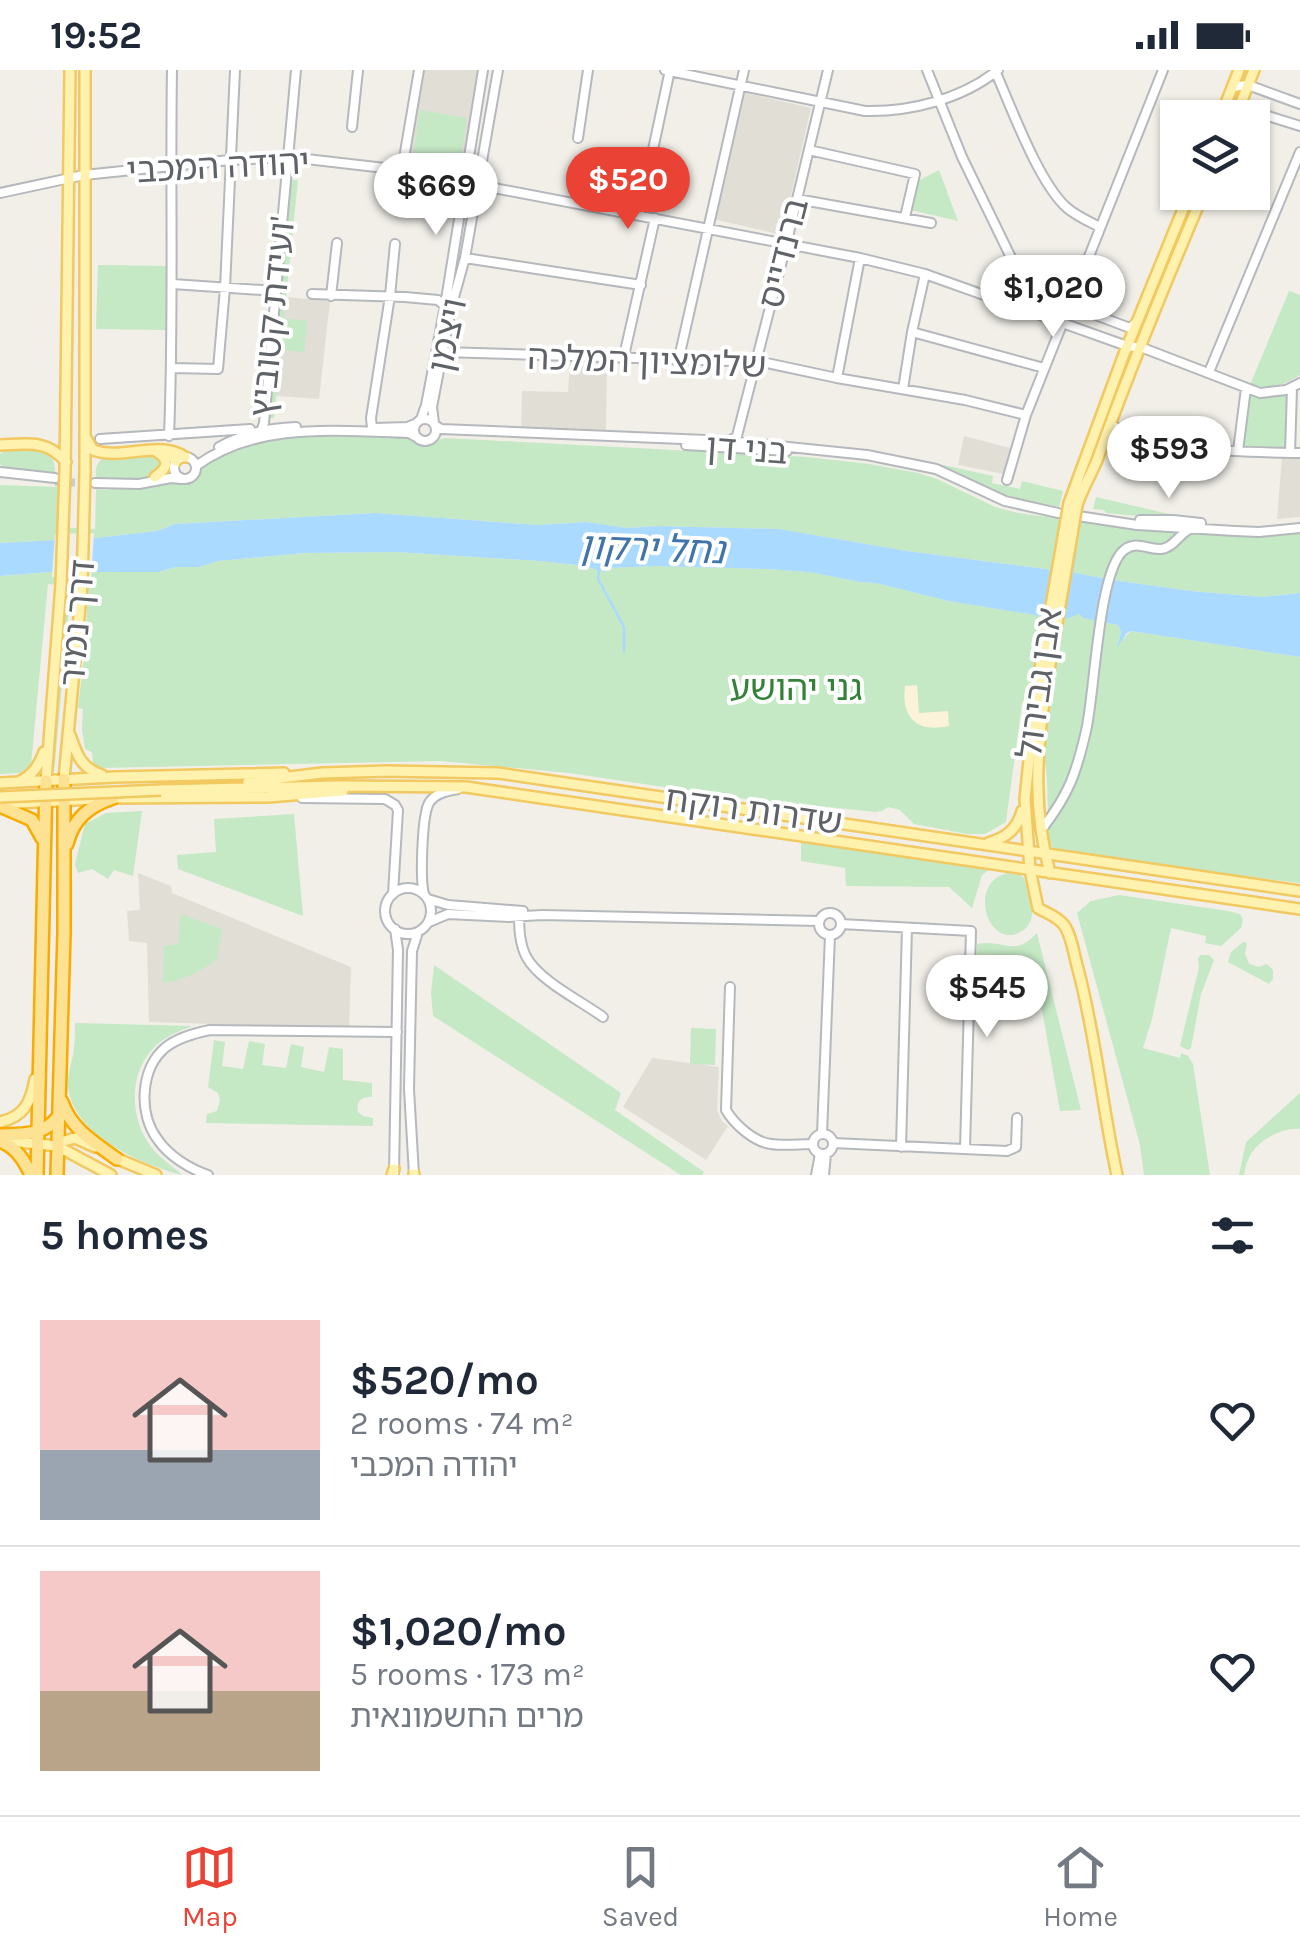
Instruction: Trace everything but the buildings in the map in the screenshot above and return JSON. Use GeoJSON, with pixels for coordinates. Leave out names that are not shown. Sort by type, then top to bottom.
{"type":"FeatureCollection","features":[{"type":"Feature","properties":{"kind":"highway","name":"דרך נמיר"},"geometry":{"type":"LineString","coordinates":[[57,1175],[64,779]]}},
{"type":"Feature","properties":{"kind":"highway","name":"דרך נמיר"},"geometry":{"type":"LineString","coordinates":[[35,1175],[46,780]]}},
{"type":"Feature","properties":{"kind":"highway"},"geometry":{"type":"LineString","coordinates":[[64,858],[78,820],[96,804],[113,798]]}},
{"type":"Feature","properties":{"kind":"highway"},"geometry":{"type":"LineString","coordinates":[[0,803],[32,820],[45,842]]}},
{"type":"Feature","properties":{"kind":"highway"},"geometry":{"type":"LineString","coordinates":[[59,1092],[66,1114],[76,1127],[117,1159]]}},
{"type":"Feature","properties":{"kind":"highway"},"geometry":{"type":"LineString","coordinates":[[38,1138],[58,1117]]}},
{"type":"Feature","properties":{"kind":"highway"},"geometry":{"type":"LineString","coordinates":[[0,1138],[38,1138],[58,1146],[35,1175],[0,1138]]}},
{"type":"Feature","properties":{"kind":"main road","name":"דרך נמיר"},"geometry":{"type":"LineString","coordinates":[[64,779],[82,585],[85,472],[70,70]]}},
{"type":"Feature","properties":{"kind":"main road","name":"דרך נמיר"},"geometry":{"type":"LineString","coordinates":[[46,780],[61,584],[76,177],[84,70]]}},
{"type":"Feature","properties":{"kind":"main road"},"geometry":{"type":"LineString","coordinates":[[1227,100],[1239,70]]}},
{"type":"Feature","properties":{"kind":"main road"},"geometry":{"type":"LineString","coordinates":[[1242,100],[1254,70]]}},
{"type":"Feature","properties":{"kind":"main road","name":"אבן גבירול"},"geometry":{"type":"LineString","coordinates":[[1117,1175],[1090,1014],[1066,928],[1038,908],[1030,870],[1025,799],[1040,693],[1075,508],[1127,346],[1183,210]]}},
{"type":"Feature","properties":{"kind":"main road","name":"אבן גבירול"},"geometry":{"type":"LineString","coordinates":[[1075,508],[1196,210]]}},
{"type":"Feature","properties":{"kind":"main road"},"geometry":{"type":"LineString","coordinates":[[84,436],[93,450],[106,454],[173,450],[185,463]]}},
{"type":"Feature","properties":{"kind":"main road"},"geometry":{"type":"LineString","coordinates":[[1,445],[44,445],[54,450],[66,467]]}},
{"type":"Feature","properties":{"kind":"main road"},"geometry":{"type":"LineString","coordinates":[[154,451],[166,462],[156,477]]}},
{"type":"Feature","properties":{"kind":"main road"},"geometry":{"type":"LineString","coordinates":[[85,472],[106,454]]}},
{"type":"Feature","properties":{"kind":"main road","name":"אבן גבירול"},"geometry":{"type":"LineString","coordinates":[[1040,693],[1036,770],[1050,873]]}},
{"type":"Feature","properties":{"kind":"main road"},"geometry":{"type":"LineString","coordinates":[[68,729],[82,763],[92,772],[115,777]]}},
{"type":"Feature","properties":{"kind":"main road"},"geometry":{"type":"LineString","coordinates":[[17,782],[38,767],[49,730]]}},
{"type":"Feature","properties":{"kind":"main road"},"geometry":{"type":"LineString","coordinates":[[0,783],[322,773]]}},
{"type":"Feature","properties":{"kind":"main road","name":"שדרות רוקח"},"geometry":{"type":"LineString","coordinates":[[206,788],[322,773],[498,773],[1300,892]]}},
{"type":"Feature","properties":{"kind":"main road"},"geometry":{"type":"LineString","coordinates":[[0,803],[268,797],[431,786]]}},
{"type":"Feature","properties":{"kind":"main road","name":"שדרות רוקח"},"geometry":{"type":"LineString","coordinates":[[0,803],[206,788],[466,788],[1300,908]]}},
{"type":"Feature","properties":{"kind":"main road"},"geometry":{"type":"LineString","coordinates":[[983,844],[1012,830],[1025,799]]}},
{"type":"Feature","properties":{"kind":"main road"},"geometry":{"type":"LineString","coordinates":[[0,1122],[19,1116],[27,1105],[38,1061]]}},
{"type":"Feature","properties":{"kind":"main road"},"geometry":{"type":"LineString","coordinates":[[111,1175],[58,1146],[75,1138],[156,1175]]}},
{"type":"Feature","properties":{"kind":"street"},"geometry":{"type":"LineString","coordinates":[[168,436],[173,284],[172,70]]}},
{"type":"Feature","properties":{"kind":"street"},"geometry":{"type":"LineString","coordinates":[[172,368],[218,368],[235,70]]}},
{"type":"Feature","properties":{"kind":"street","name":"ועידת קטוביץ'"},"geometry":{"type":"LineString","coordinates":[[250,440],[265,429],[296,70]]}},
{"type":"Feature","properties":{"kind":"street"},"geometry":{"type":"LineString","coordinates":[[352,127],[358,70]]}},
{"type":"Feature","properties":{"kind":"street"},"geometry":{"type":"LineString","coordinates":[[402,170],[419,70]]}},
{"type":"Feature","properties":{"kind":"street","name":"ויצמן"},"geometry":{"type":"LineString","coordinates":[[435,425],[432,407],[444,352],[464,182],[483,70]]}},
{"type":"Feature","properties":{"kind":"street","name":"ויצמן"},"geometry":{"type":"LineString","coordinates":[[418,422],[426,405],[448,307],[465,258],[498,70]]}},
{"type":"Feature","properties":{"kind":"street"},"geometry":{"type":"LineString","coordinates":[[578,138],[588,70]]}},
{"type":"Feature","properties":{"kind":"street"},"geometry":{"type":"LineString","coordinates":[[639,215],[669,70],[865,111],[886,112],[940,100],[982,82],[997,71],[1045,181],[1070,211],[1100,227]]}},
{"type":"Feature","properties":{"kind":"street"},"geometry":{"type":"LineString","coordinates":[[681,358],[744,70]]}},
{"type":"Feature","properties":{"kind":"street","name":"ברנדייס"},"geometry":{"type":"LineString","coordinates":[[737,439],[828,70]]}},
{"type":"Feature","properties":{"kind":"street"},"geometry":{"type":"LineString","coordinates":[[927,70],[962,156],[1020,276],[1068,305],[1130,328],[1137,322]]}},
{"type":"Feature","properties":{"kind":"street"},"geometry":{"type":"LineString","coordinates":[[1007,480],[1026,415],[1068,305],[1164,70]]}},
{"type":"Feature","properties":{"kind":"street"},"geometry":{"type":"LineString","coordinates":[[1232,87],[1248,85],[1300,104]]}},
{"type":"Feature","properties":{"kind":"street"},"geometry":{"type":"LineString","coordinates":[[1270,117],[1300,126]]}},
{"type":"Feature","properties":{"kind":"street"},"geometry":{"type":"LineString","coordinates":[[809,150],[914,174],[905,217]]}},
{"type":"Feature","properties":{"kind":"street"},"geometry":{"type":"LineString","coordinates":[[1209,372],[1300,152]]}},
{"type":"Feature","properties":{"kind":"street","name":"יהודה המכבי"},"geometry":{"type":"LineString","coordinates":[[0,194],[76,177],[230,160],[289,157],[402,170],[860,258],[925,274],[1246,388]]}},
{"type":"Feature","properties":{"kind":"street"},"geometry":{"type":"LineString","coordinates":[[797,198],[932,223]]}},
{"type":"Feature","properties":{"kind":"street"},"geometry":{"type":"LineString","coordinates":[[624,356],[656,218]]}},
{"type":"Feature","properties":{"kind":"street"},"geometry":{"type":"LineString","coordinates":[[331,296],[338,243]]}},
{"type":"Feature","properties":{"kind":"street"},"geometry":{"type":"LineString","coordinates":[[372,428],[395,244]]}},
{"type":"Feature","properties":{"kind":"street"},"geometry":{"type":"LineString","coordinates":[[465,258],[641,285]]}},
{"type":"Feature","properties":{"kind":"street"},"geometry":{"type":"LineString","coordinates":[[837,378],[860,258]]}},
{"type":"Feature","properties":{"kind":"street"},"geometry":{"type":"LineString","coordinates":[[903,390],[925,274]]}},
{"type":"Feature","properties":{"kind":"street"},"geometry":{"type":"LineString","coordinates":[[993,298],[1007,278],[1020,276]]}},
{"type":"Feature","properties":{"kind":"street"},"geometry":{"type":"LineString","coordinates":[[173,284],[276,291]]}},
{"type":"Feature","properties":{"kind":"street"},"geometry":{"type":"LineString","coordinates":[[312,294],[438,300],[448,307]]}},
{"type":"Feature","properties":{"kind":"street"},"geometry":{"type":"LineString","coordinates":[[912,332],[1044,368]]}},
{"type":"Feature","properties":{"kind":"street","name":"שלומציון המלכה"},"geometry":{"type":"LineString","coordinates":[[444,352],[756,361],[1026,415]]}},
{"type":"Feature","properties":{"kind":"street"},"geometry":{"type":"LineString","coordinates":[[1110,425],[1150,440],[1186,446],[1238,451],[1295,453],[1296,385],[1268,393],[1246,388],[1238,451]]}},
{"type":"Feature","properties":{"kind":"street"},"geometry":{"type":"LineString","coordinates":[[100,439],[265,429],[407,427],[428,419],[435,425],[434,437],[428,441],[409,434],[296,431],[250,440],[185,463],[176,474],[181,479]]}},
{"type":"Feature","properties":{"kind":"street"},"geometry":{"type":"LineString","coordinates":[[418,422],[414,432],[418,438]]}},
{"type":"Feature","properties":{"kind":"street","name":"בני דן"},"geometry":{"type":"LineString","coordinates":[[434,437],[441,434],[582,439],[804,452],[901,465],[940,475],[1004,505],[1055,513],[1005,501],[936,469],[902,460],[737,439],[442,429],[435,425]]}},
{"type":"Feature","properties":{"kind":"street"},"geometry":{"type":"LineString","coordinates":[[185,463],[195,473],[191,478],[139,484],[95,482],[168,474],[185,463],[243,435],[265,429]]}},
{"type":"Feature","properties":{"kind":"street"},"geometry":{"type":"LineString","coordinates":[[737,439],[748,449]]}},
{"type":"Feature","properties":{"kind":"street"},"geometry":{"type":"LineString","coordinates":[[0,475],[55,480]]}},
{"type":"Feature","properties":{"kind":"street"},"geometry":{"type":"LineString","coordinates":[[1075,508],[1138,525],[1259,532],[1300,528]]}},
{"type":"Feature","properties":{"kind":"street"},"geometry":{"type":"LineString","coordinates":[[1116,521],[1163,520],[1214,528]]}},
{"type":"Feature","properties":{"kind":"street"},"geometry":{"type":"LineString","coordinates":[[1163,520],[1173,527]]}},
{"type":"Feature","properties":{"kind":"street"},"geometry":{"type":"LineString","coordinates":[[1172,544],[1173,527]]}},
{"type":"Feature","properties":{"kind":"street"},"geometry":{"type":"LineString","coordinates":[[1042,829],[1068,793],[1078,761],[1093,694],[1111,570],[1132,546],[1164,548],[1192,528]]}},
{"type":"Feature","properties":{"kind":"street"},"geometry":{"type":"LineString","coordinates":[[428,922],[432,910],[422,876],[428,805],[437,795],[466,788]]}},
{"type":"Feature","properties":{"kind":"street"},"geometry":{"type":"LineString","coordinates":[[268,797],[392,802],[398,810],[393,894]]}},
{"type":"Feature","properties":{"kind":"street"},"geometry":{"type":"LineString","coordinates":[[418,932],[406,934],[390,925],[386,905],[398,890],[412,888],[448,905],[482,912]]}},
{"type":"Feature","properties":{"kind":"street"},"geometry":{"type":"LineString","coordinates":[[414,1175],[408,1089],[412,951],[418,932],[428,922],[448,914],[482,912],[819,921]]}},
{"type":"Feature","properties":{"kind":"street"},"geometry":{"type":"LineString","coordinates":[[819,921],[833,912],[842,924]]}},
{"type":"Feature","properties":{"kind":"street"},"geometry":{"type":"LineString","coordinates":[[519,914],[522,946],[536,969],[603,1017]]}},
{"type":"Feature","properties":{"kind":"street"},"geometry":{"type":"LineString","coordinates":[[819,921],[822,932],[830,935],[842,924]]}},
{"type":"Feature","properties":{"kind":"street"},"geometry":{"type":"LineString","coordinates":[[842,924],[971,931],[965,1149]]}},
{"type":"Feature","properties":{"kind":"street"},"geometry":{"type":"LineString","coordinates":[[901,1147],[907,928]]}},
{"type":"Feature","properties":{"kind":"street"},"geometry":{"type":"LineString","coordinates":[[393,1173],[398,950],[395,930]]}},
{"type":"Feature","properties":{"kind":"street"},"geometry":{"type":"LineString","coordinates":[[822,1134],[830,935]]}},
{"type":"Feature","properties":{"kind":"street"},"geometry":{"type":"LineString","coordinates":[[730,988],[728,1116],[769,1144],[813,1144]]}},
{"type":"Feature","properties":{"kind":"street"},"geometry":{"type":"LineString","coordinates":[[208,1175],[188,1166],[160,1144],[148,1122],[146,1078],[168,1044],[210,1030],[397,1032]]}},
{"type":"Feature","properties":{"kind":"street"},"geometry":{"type":"LineString","coordinates":[[833,1144],[1007,1151],[1016,1146],[1017,1118]]}},
{"type":"Feature","properties":{"kind":"street"},"geometry":{"type":"LineString","coordinates":[[822,1134],[833,1144],[823,1154]]}},
{"type":"Feature","properties":{"kind":"street"},"geometry":{"type":"LineString","coordinates":[[822,1134],[813,1144],[814,1150],[823,1154]]}},
{"type":"Feature","properties":{"kind":"street"},"geometry":{"type":"LineString","coordinates":[[820,1175],[823,1154]]}},
{"type":"Feature","properties":{"kind":"shaded area"},"geometry":{"type":"Polygon","coordinates":[[[423,70],[479,70],[460,174],[407,166],[423,70]]]}},
{"type":"Feature","properties":{"kind":"shaded area"},"geometry":{"type":"Polygon","coordinates":[[[743,92],[811,108],[782,235],[713,219],[743,92]]]}},
{"type":"Feature","properties":{"kind":"shaded area"},"geometry":{"type":"Polygon","coordinates":[[[286,297],[330,301],[319,399],[276,396],[286,297]]]}},
{"type":"Feature","properties":{"kind":"shaded area"},"geometry":{"type":"Polygon","coordinates":[[[570,361],[607,361],[606,430],[521,428],[522,391],[568,392],[570,361]]]}},
{"type":"Feature","properties":{"kind":"shaded area"},"geometry":{"type":"Polygon","coordinates":[[[964,436],[1010,448],[1004,474],[958,465],[964,436]]]}},
{"type":"Feature","properties":{"kind":"shaded area"},"geometry":{"type":"Polygon","coordinates":[[[1282,457],[1300,457],[1300,517],[1277,519],[1282,457]]]}},
{"type":"Feature","properties":{"kind":"shaded area"},"geometry":{"type":"Polygon","coordinates":[[[138,873],[171,886],[172,893],[351,967],[349,1028],[149,1022],[147,943],[129,941],[127,911],[140,910],[138,873]]]}},
{"type":"Feature","properties":{"kind":"shaded area"},"geometry":{"type":"Polygon","coordinates":[[[652,1058],[719,1067],[717,1110],[728,1126],[706,1160],[623,1107],[652,1058]]]}},
{"type":"Feature","properties":{"kind":"green space"},"geometry":{"type":"Polygon","coordinates":[[[420,110],[467,118],[459,169],[412,161],[420,110]]]}},
{"type":"Feature","properties":{"kind":"green space"},"geometry":{"type":"Polygon","coordinates":[[[939,170],[958,221],[911,210],[916,182],[939,170]]]}},
{"type":"Feature","properties":{"kind":"green space"},"geometry":{"type":"Polygon","coordinates":[[[291,180],[298,180],[284,318],[307,321],[304,352],[281,350],[274,418],[266,418],[291,180]]]}},
{"type":"Feature","properties":{"kind":"green space"},"geometry":{"type":"Polygon","coordinates":[[[98,265],[169,266],[167,330],[96,329],[98,265]]]}},
{"type":"Feature","properties":{"kind":"green space"},"geometry":{"type":"Polygon","coordinates":[[[1289,291],[1300,295],[1300,375],[1276,386],[1250,385],[1289,291]]]}},
{"type":"Feature","properties":{"kind":"green space"},"geometry":{"type":"Polygon","coordinates":[[[1248,395],[1289,396],[1287,450],[1242,449],[1248,395]]]}},
{"type":"Feature","properties":{"kind":"green space"},"geometry":{"type":"Polygon","coordinates":[[[408,437],[423,444],[445,438],[807,457],[869,464],[937,479],[995,507],[1018,513],[1128,528],[1243,536],[1300,533],[1300,593],[1262,597],[1191,591],[779,529],[627,528],[587,522],[538,525],[375,513],[175,524],[157,531],[95,538],[0,543],[0,485],[58,487],[57,527],[95,529],[96,489],[187,483],[206,463],[233,449],[275,438],[408,437]]]}},
{"type":"Feature","properties":{"kind":"green space"},"geometry":{"type":"Polygon","coordinates":[[[39,450],[52,458],[55,473],[4,468],[0,464],[0,454],[5,451],[39,450]]]}},
{"type":"Feature","properties":{"kind":"green space"},"geometry":{"type":"Polygon","coordinates":[[[150,455],[162,459],[161,469],[152,476],[97,478],[96,468],[102,459],[150,455]]]}},
{"type":"Feature","properties":{"kind":"green space"},"geometry":{"type":"Polygon","coordinates":[[[930,462],[993,476],[992,483],[1020,489],[1022,481],[1063,491],[1059,507],[1004,495],[930,462]]]}},
{"type":"Feature","properties":{"kind":"green space"},"geometry":{"type":"Polygon","coordinates":[[[1096,497],[1169,514],[1106,513],[1093,509],[1096,497]]]}},
{"type":"Feature","properties":{"kind":"green space","name":"גני יהושע"},"geometry":{"type":"Polygon","coordinates":[[[396,552],[540,561],[604,572],[610,568],[653,566],[809,572],[1041,616],[1066,619],[1079,614],[1118,625],[1118,644],[1131,631],[1300,657],[1300,883],[1057,852],[1049,844],[1043,744],[1050,695],[1030,691],[1022,703],[1006,822],[985,834],[914,824],[900,810],[888,807],[875,812],[800,807],[569,773],[440,761],[100,768],[93,765],[92,752],[85,749],[83,709],[78,708],[88,586],[71,586],[54,772],[50,772],[68,586],[48,584],[31,765],[20,773],[0,774],[0,576],[158,572],[218,561],[305,553],[396,552]]]}},
{"type":"Feature","properties":{"kind":"green space"},"geometry":{"type":"Polygon","coordinates":[[[142,811],[133,876],[114,870],[108,879],[92,869],[78,873],[75,864],[85,824],[106,813],[142,811]]]}},
{"type":"Feature","properties":{"kind":"green space"},"geometry":{"type":"Polygon","coordinates":[[[294,814],[303,916],[178,869],[177,855],[216,852],[214,819],[294,814]]]}},
{"type":"Feature","properties":{"kind":"green space"},"geometry":{"type":"Polygon","coordinates":[[[801,839],[994,866],[982,875],[972,908],[949,887],[846,886],[845,868],[801,861],[801,839]]]}},
{"type":"Feature","properties":{"kind":"green space"},"geometry":{"type":"Polygon","coordinates":[[[1007,873],[1024,878],[1032,910],[1027,927],[1010,935],[992,925],[985,902],[987,890],[1007,873]]]}},
{"type":"Feature","properties":{"kind":"green space"},"geometry":{"type":"Polygon","coordinates":[[[1119,895],[1228,911],[1240,914],[1243,920],[1241,928],[1221,946],[1205,943],[1206,936],[1171,928],[1143,1048],[1180,1058],[1181,1053],[1193,1064],[1210,1175],[1144,1175],[1140,1145],[1077,913],[1091,901],[1119,895]]]}},
{"type":"Feature","properties":{"kind":"green space"},"geometry":{"type":"Polygon","coordinates":[[[180,914],[222,929],[217,959],[192,975],[163,983],[164,946],[178,944],[180,914]]]}},
{"type":"Feature","properties":{"kind":"green space"},"geometry":{"type":"Polygon","coordinates":[[[1037,933],[1081,1110],[1060,1111],[1037,982],[1025,979],[978,983],[977,944],[1022,945],[1037,933]]]}},
{"type":"Feature","properties":{"kind":"green space"},"geometry":{"type":"Polygon","coordinates":[[[1247,943],[1245,954],[1249,964],[1267,964],[1273,970],[1269,984],[1228,962],[1231,952],[1247,943]]]}},
{"type":"Feature","properties":{"kind":"green space"},"geometry":{"type":"Polygon","coordinates":[[[1201,955],[1214,960],[1201,994],[1188,1050],[1180,1046],[1201,955]]]}},
{"type":"Feature","properties":{"kind":"green space"},"geometry":{"type":"Polygon","coordinates":[[[434,965],[621,1093],[615,1110],[704,1172],[702,1175],[681,1175],[433,1016],[434,965]]]}},
{"type":"Feature","properties":{"kind":"green space"},"geometry":{"type":"Polygon","coordinates":[[[75,1023],[192,1026],[151,1050],[135,1091],[135,1107],[144,1135],[155,1152],[182,1175],[129,1155],[83,1120],[68,1087],[75,1023]]]}},
{"type":"Feature","properties":{"kind":"green space"},"geometry":{"type":"Polygon","coordinates":[[[691,1028],[716,1029],[715,1065],[690,1064],[691,1028]]]}},
{"type":"Feature","properties":{"kind":"green space"},"geometry":{"type":"Polygon","coordinates":[[[214,1040],[225,1042],[222,1066],[243,1069],[249,1041],[265,1044],[262,1065],[286,1068],[291,1044],[304,1047],[301,1067],[324,1072],[329,1047],[343,1049],[343,1080],[372,1083],[372,1097],[360,1100],[358,1112],[373,1118],[373,1126],[206,1123],[207,1114],[217,1111],[220,1100],[218,1093],[208,1087],[214,1040]]]}},
{"type":"Feature","properties":{"kind":"green space"},"geometry":{"type":"Polygon","coordinates":[[[1300,1093],[1300,1129],[1285,1130],[1263,1141],[1252,1152],[1244,1175],[1239,1175],[1246,1142],[1300,1093]]]}},
{"type":"Feature","properties":{"kind":"sand"},"geometry":{"type":"Polygon","coordinates":[[[917,685],[919,713],[948,711],[949,726],[920,725],[909,715],[905,686],[917,685]]]}},
{"type":"Feature","properties":{"kind":"water","name":"נחל ירקון"},"geometry":{"type":"Polygon","coordinates":[[[375,513],[538,525],[587,522],[627,528],[779,529],[1191,591],[1262,597],[1300,593],[1300,657],[1131,631],[1117,648],[1121,632],[1118,625],[1079,614],[1066,619],[1041,616],[948,601],[876,583],[767,569],[653,566],[610,568],[604,572],[540,561],[396,552],[305,553],[218,561],[158,572],[0,576],[0,543],[95,538],[157,531],[175,524],[375,513]]]}},
{"type":"Feature","properties":{"kind":"pier"},"geometry":{"type":"Polygon","coordinates":[[[94,533],[91,578],[52,577],[55,534],[94,533]]]}},
{"type":"Feature","properties":{"kind":"waterway"},"geometry":{"type":"LineString","coordinates":[[1072,576],[1075,552]]}},
{"type":"Feature","properties":{"kind":"waterway","name":"נחל ירקון"},"geometry":{"type":"LineString","coordinates":[[599,569],[598,579],[624,627],[624,651]]}},
{"type":"Feature","properties":{"kind":"tunnel"},"geometry":{"type":"LineString","coordinates":[[55,482],[95,483]]}}]}
